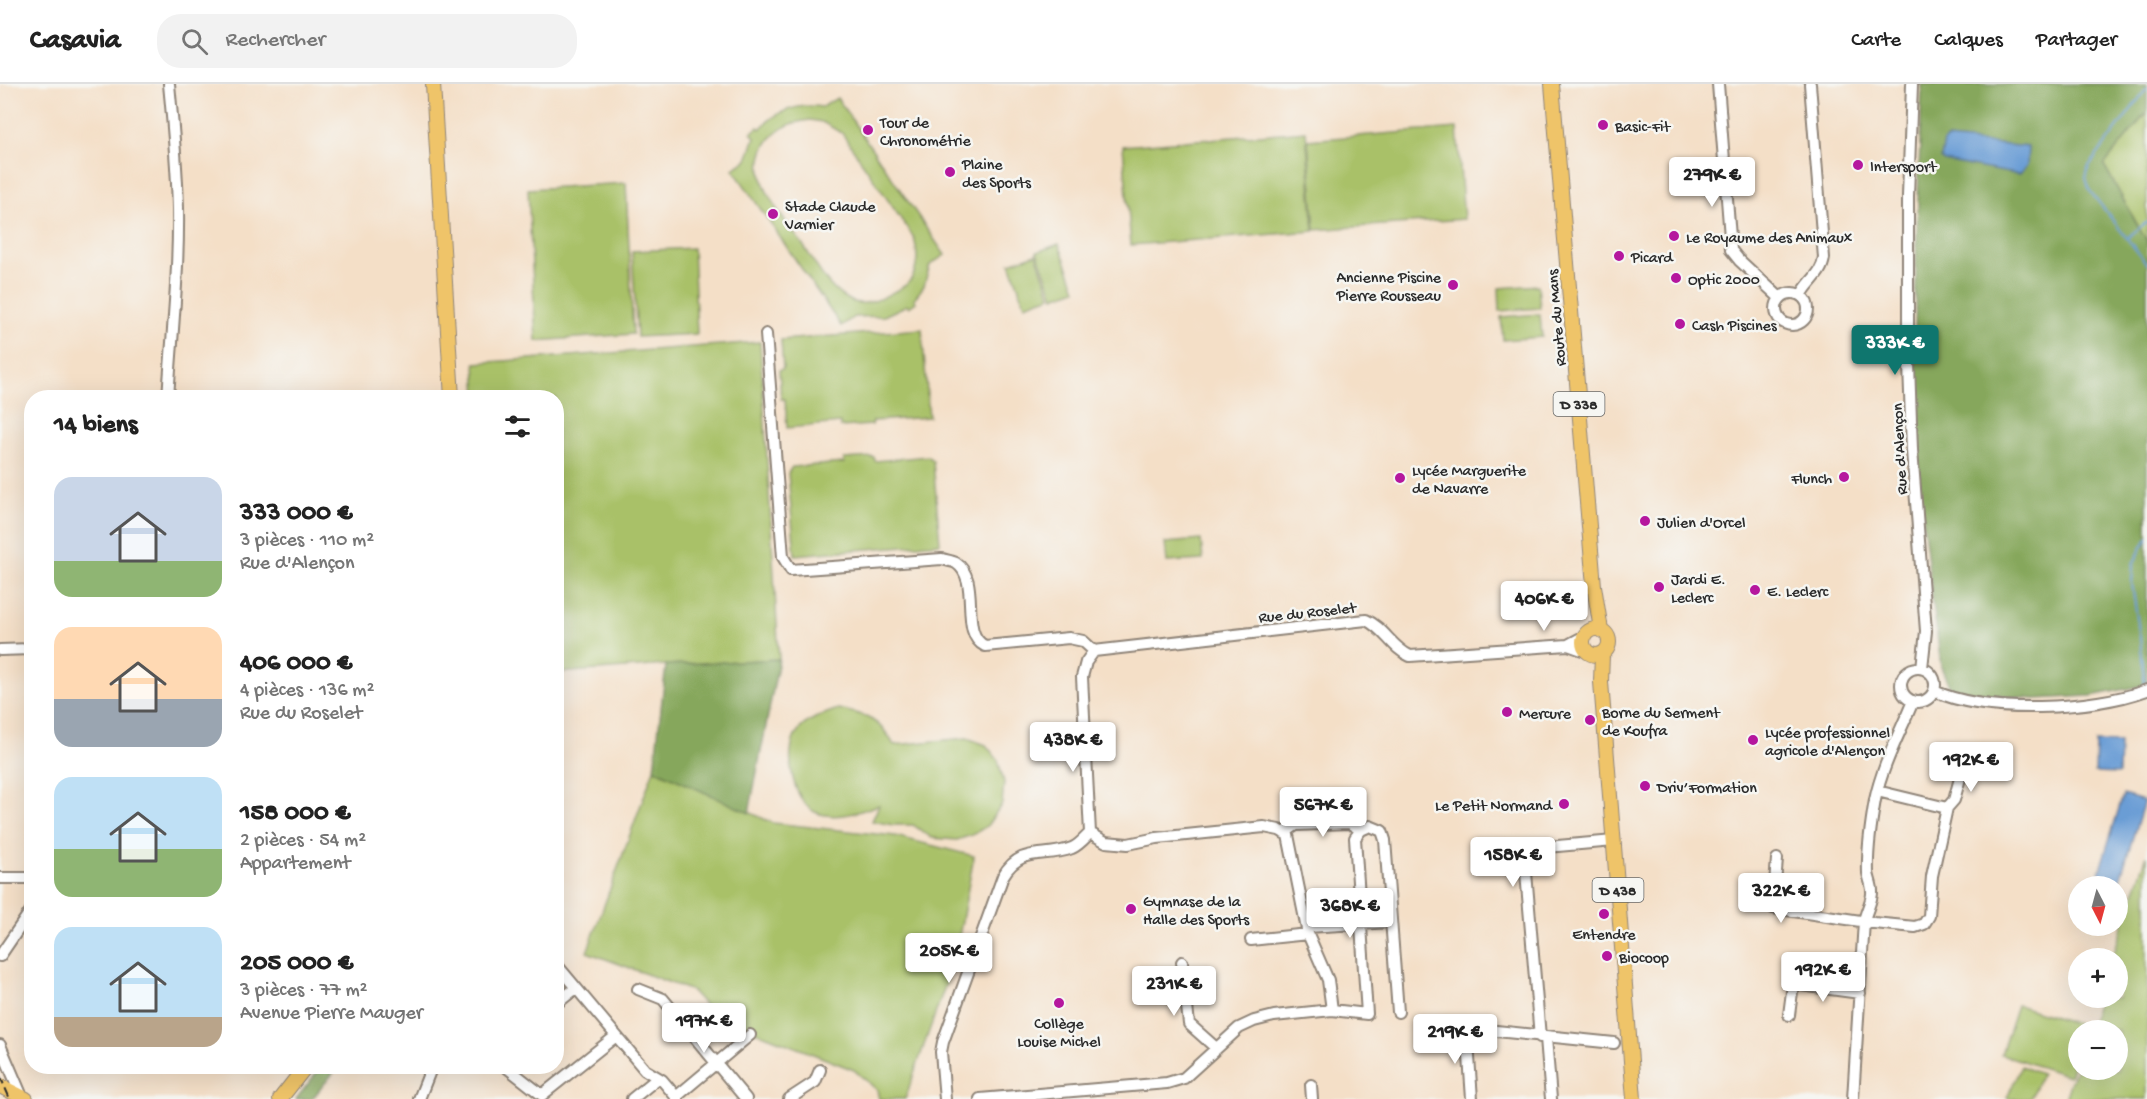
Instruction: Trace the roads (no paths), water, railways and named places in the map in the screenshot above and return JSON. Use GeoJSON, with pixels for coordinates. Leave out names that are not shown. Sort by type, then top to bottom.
{"type":"FeatureCollection","features":[{"type":"Feature","properties":{"kind":"main road"},"geometry":{"type":"LineString","coordinates":[[433,84],[452,390]]}},
{"type":"Feature","properties":{"kind":"main road","name":"Route du Mans"},"geometry":{"type":"LineString","coordinates":[[1552,84],[1594,586],[1592,643]]}},
{"type":"Feature","properties":{"kind":"main road","name":"D 438"},"geometry":{"type":"LineString","coordinates":[[1592,643],[1601,682],[1634,1099]]}},
{"type":"Feature","properties":{"kind":"main road"},"geometry":{"type":"LineString","coordinates":[[280,1099],[300,1074]]}},
{"type":"Feature","properties":{"kind":"main road"},"geometry":{"type":"LineString","coordinates":[[0,1086],[20,1098]]}},
{"type":"Feature","properties":{"kind":"main road"},"geometry":{"type":"LineString","coordinates":[[0,1092],[20,1098]]}},
{"type":"Feature","properties":{"kind":"street"},"geometry":{"type":"LineString","coordinates":[[169,84],[178,211],[169,390]]}},
{"type":"Feature","properties":{"kind":"street"},"geometry":{"type":"LineString","coordinates":[[1718,84],[1731,250],[1739,261],[1780,298]]}},
{"type":"Feature","properties":{"kind":"street"},"geometry":{"type":"LineString","coordinates":[[1801,296],[1804,289],[1819,274],[1824,258],[1810,84]]}},
{"type":"Feature","properties":{"kind":"street","name":"Rue d'Alençon"},"geometry":{"type":"LineString","coordinates":[[1912,84],[1908,196],[1908,336],[1912,450],[1926,631],[1922,668]]}},
{"type":"Feature","properties":{"kind":"street"},"geometry":{"type":"LineString","coordinates":[[1790,292],[1805,299],[1808,307],[1801,322],[1793,325],[1785,324],[1778,318],[1775,310],[1780,298],[1790,292]]}},
{"type":"Feature","properties":{"kind":"street"},"geometry":{"type":"LineString","coordinates":[[766,334],[783,557],[791,570],[942,559],[956,563],[968,582],[973,633],[978,642],[985,646],[1069,638],[1083,641],[1094,651],[1086,662],[1082,677],[1090,832],[1073,848],[1024,856],[1014,860],[1003,876],[943,1041],[941,1052],[945,1099]]}},
{"type":"Feature","properties":{"kind":"street","name":"Rue du Roselet"},"geometry":{"type":"LineString","coordinates":[[1094,651],[1366,620],[1375,624],[1401,652],[1410,656],[1592,643]]}},
{"type":"Feature","properties":{"kind":"street"},"geometry":{"type":"LineString","coordinates":[[0,650],[24,649]]}},
{"type":"Feature","properties":{"kind":"street"},"geometry":{"type":"LineString","coordinates":[[1922,668],[1934,677],[1934,691],[1928,699],[1913,701],[1902,690],[1902,680],[1912,669],[1922,668]]}},
{"type":"Feature","properties":{"kind":"street"},"geometry":{"type":"LineString","coordinates":[[1934,691],[1948,697],[1999,705],[2048,708],[2131,696],[2147,690]]}},
{"type":"Feature","properties":{"kind":"street"},"geometry":{"type":"LineString","coordinates":[[1853,1099],[1864,921],[1872,891],[1868,875],[1869,854],[1877,791],[1913,701]]}},
{"type":"Feature","properties":{"kind":"street"},"geometry":{"type":"LineString","coordinates":[[1776,859],[1773,908],[1887,925],[1915,927],[1924,924],[1929,916],[1932,876],[1947,808],[1954,800],[1965,760],[1975,755]]}},
{"type":"Feature","properties":{"kind":"street"},"geometry":{"type":"LineString","coordinates":[[1877,791],[1947,808]]}},
{"type":"Feature","properties":{"kind":"street"},"geometry":{"type":"LineString","coordinates":[[1284,833],[1296,825],[1349,823],[1382,831],[1385,840],[1398,1012]]}},
{"type":"Feature","properties":{"kind":"street"},"geometry":{"type":"LineString","coordinates":[[1090,832],[1106,842],[1128,844],[1157,838],[1264,827],[1279,830],[1288,835],[1292,844],[1308,931],[1328,980],[1332,1010]]}},
{"type":"Feature","properties":{"kind":"street"},"geometry":{"type":"LineString","coordinates":[[980,1099],[1167,1083],[1184,1078],[1239,1028],[1254,1021],[1274,1016],[1332,1010],[1367,1014],[1355,838],[1366,828]]}},
{"type":"Feature","properties":{"kind":"street"},"geometry":{"type":"LineString","coordinates":[[1551,1099],[1524,849],[1614,842]]}},
{"type":"Feature","properties":{"kind":"street"},"geometry":{"type":"LineString","coordinates":[[0,878],[24,878]]}},
{"type":"Feature","properties":{"kind":"street"},"geometry":{"type":"LineString","coordinates":[[0,956],[24,921]]}},
{"type":"Feature","properties":{"kind":"street"},"geometry":{"type":"LineString","coordinates":[[1251,940],[1361,924],[1391,922]]}},
{"type":"Feature","properties":{"kind":"street"},"geometry":{"type":"LineString","coordinates":[[1182,962],[1190,1024],[1216,1048]]}},
{"type":"Feature","properties":{"kind":"street"},"geometry":{"type":"LineString","coordinates":[[564,974],[645,1070],[658,1078],[677,1098],[750,1035]]}},
{"type":"Feature","properties":{"kind":"street"},"geometry":{"type":"LineString","coordinates":[[1789,1015],[1793,984],[1860,993]]}},
{"type":"Feature","properties":{"kind":"street"},"geometry":{"type":"LineString","coordinates":[[564,998],[576,988]]}},
{"type":"Feature","properties":{"kind":"street"},"geometry":{"type":"LineString","coordinates":[[638,989],[663,999],[746,1099]]}},
{"type":"Feature","properties":{"kind":"street"},"geometry":{"type":"LineString","coordinates":[[1472,1099],[1467,1028],[1614,1043]]}},
{"type":"Feature","properties":{"kind":"street"},"geometry":{"type":"LineString","coordinates":[[515,1074],[542,1095],[616,1036]]}},
{"type":"Feature","properties":{"kind":"street"},"geometry":{"type":"LineString","coordinates":[[0,1046],[20,1098]]}},
{"type":"Feature","properties":{"kind":"street"},"geometry":{"type":"LineString","coordinates":[[789,1099],[815,1082],[820,1070]]}},
{"type":"Feature","properties":{"kind":"street"},"geometry":{"type":"LineString","coordinates":[[419,1099],[429,1074]]}},
{"type":"Feature","properties":{"kind":"street"},"geometry":{"type":"LineString","coordinates":[[632,1099],[658,1078]]}},
{"type":"Feature","properties":{"kind":"street"},"geometry":{"type":"LineString","coordinates":[[1311,1085],[1312,1099]]}},
{"type":"Feature","properties":{"kind":"water"},"geometry":{"type":"Polygon","coordinates":[[[1947,139],[2028,147],[2027,165],[2020,174],[2015,174],[1944,161],[1941,159],[1944,141],[1947,139]]]}},
{"type":"Feature","properties":{"kind":"water"},"geometry":{"type":"Polygon","coordinates":[[[2096,742],[2120,743],[2119,774],[2095,773],[2096,742]]]}},
{"type":"Feature","properties":{"kind":"water"},"geometry":{"type":"Polygon","coordinates":[[[2123,795],[2144,801],[2121,876],[2098,876],[2123,795]]]}},
{"type":"Feature","properties":{"kind":"waterway"},"geometry":{"type":"LineString","coordinates":[[2147,88],[2089,166],[2086,178],[2090,191],[2147,264]]}},
{"type":"Feature","properties":{"kind":"waterway"},"geometry":{"type":"LineString","coordinates":[[2128,237],[2147,222]]}},
{"type":"Feature","properties":{"kind":"waterway"},"geometry":{"type":"LineString","coordinates":[[2145,686],[2132,584],[2133,564],[2147,538]]}},
{"type":"Feature","properties":{"kind":"railway"},"geometry":{"type":"LineString","coordinates":[[0,1076],[10,1099]]}},
{"type":"Feature","properties":{"kind":"place","name":"Basic-Fit"},"geometry":{"type":"Point","coordinates":[1603,125]}},
{"type":"Feature","properties":{"kind":"place","name":"Tour de Chronométrie"},"geometry":{"type":"Point","coordinates":[868,130]}},
{"type":"Feature","properties":{"kind":"place","name":"Intersport"},"geometry":{"type":"Point","coordinates":[1858,165]}},
{"type":"Feature","properties":{"kind":"place","name":"Plaine des Sports"},"geometry":{"type":"Point","coordinates":[950,172]}},
{"type":"Feature","properties":{"kind":"place","name":"Stade Claude Varnier"},"geometry":{"type":"Point","coordinates":[773,214]}},
{"type":"Feature","properties":{"kind":"place","name":"Le Royaume des Animaux"},"geometry":{"type":"Point","coordinates":[1674,236]}},
{"type":"Feature","properties":{"kind":"place","name":"Picard"},"geometry":{"type":"Point","coordinates":[1619,256]}},
{"type":"Feature","properties":{"kind":"place","name":"Optic 2000"},"geometry":{"type":"Point","coordinates":[1676,278]}},
{"type":"Feature","properties":{"kind":"place","name":"Ancienne Piscine Pierre Rousseau"},"geometry":{"type":"Point","coordinates":[1453,285]}},
{"type":"Feature","properties":{"kind":"place","name":"Cash Piscines"},"geometry":{"type":"Point","coordinates":[1680,324]}},
{"type":"Feature","properties":{"kind":"place","name":"Flunch"},"geometry":{"type":"Point","coordinates":[1844,477]}},
{"type":"Feature","properties":{"kind":"place","name":"Lycée Marguerite de Navarre"},"geometry":{"type":"Point","coordinates":[1400,478]}},
{"type":"Feature","properties":{"kind":"place","name":"Julien d'Orcel"},"geometry":{"type":"Point","coordinates":[1645,521]}},
{"type":"Feature","properties":{"kind":"place","name":"Jardi E. Leclerc"},"geometry":{"type":"Point","coordinates":[1659,587]}},
{"type":"Feature","properties":{"kind":"place","name":"E. Leclerc"},"geometry":{"type":"Point","coordinates":[1755,590]}},
{"type":"Feature","properties":{"kind":"place","name":"Mercure"},"geometry":{"type":"Point","coordinates":[1507,712]}},
{"type":"Feature","properties":{"kind":"place","name":"Borne du Serment de Koufra"},"geometry":{"type":"Point","coordinates":[1590,720]}},
{"type":"Feature","properties":{"kind":"place","name":"Lycée professionnel agricole d'Alençon"},"geometry":{"type":"Point","coordinates":[1753,740]}},
{"type":"Feature","properties":{"kind":"place","name":"Driv’Formation"},"geometry":{"type":"Point","coordinates":[1645,786]}},
{"type":"Feature","properties":{"kind":"place","name":"Le Petit Normand"},"geometry":{"type":"Point","coordinates":[1564,804]}},
{"type":"Feature","properties":{"kind":"place","name":"Gymnase de la Halle des Sports"},"geometry":{"type":"Point","coordinates":[1131,909]}},
{"type":"Feature","properties":{"kind":"place","name":"Entendre"},"geometry":{"type":"Point","coordinates":[1604,914]}},
{"type":"Feature","properties":{"kind":"place","name":"Biocoop"},"geometry":{"type":"Point","coordinates":[1607,956]}},
{"type":"Feature","properties":{"kind":"place","name":"Collège Louise Michel"},"geometry":{"type":"Point","coordinates":[1059,1003]}}]}
